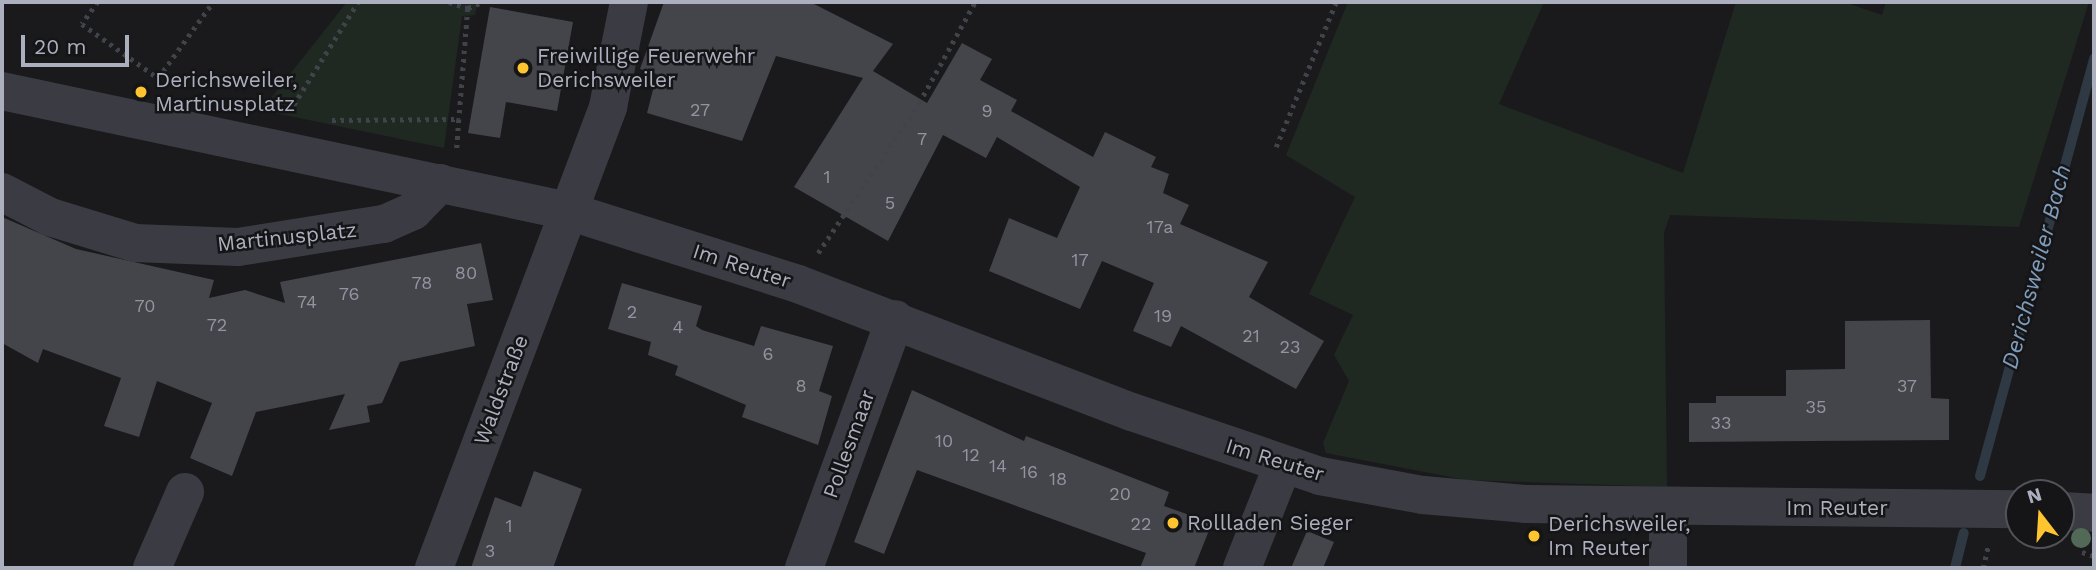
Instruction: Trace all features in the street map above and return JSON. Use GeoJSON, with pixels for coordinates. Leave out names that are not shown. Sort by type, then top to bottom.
{"type":"FeatureCollection","features":[{"type":"Feature","properties":{"kind":"street"},"geometry":{"type":"LineString","coordinates":[[2,91],[568,211],[618,74],[629,2]]}},
{"type":"Feature","properties":{"kind":"street","name":"Martinusplatz"},"geometry":{"type":"LineString","coordinates":[[2,192],[50,217],[135,243],[238,247],[384,224],[413,211],[440,183]]}},
{"type":"Feature","properties":{"kind":"street","name":"Im Reuter"},"geometry":{"type":"LineString","coordinates":[[568,211],[798,284],[1282,467],[1423,495],[1668,507],[2005,509]]}},
{"type":"Feature","properties":{"kind":"street","name":"Waldstraße"},"geometry":{"type":"LineString","coordinates":[[434,568],[568,211]]}},
{"type":"Feature","properties":{"kind":"street","name":"Pollesmaar"},"geometry":{"type":"LineString","coordinates":[[804,568],[895,319]]}},
{"type":"Feature","properties":{"kind":"street"},"geometry":{"type":"LineString","coordinates":[[1242,568],[1282,467]]}},
{"type":"Feature","properties":{"kind":"street"},"geometry":{"type":"LineString","coordinates":[[152,568],[185,492]]}},
{"type":"Feature","properties":{"kind":"street"},"geometry":{"type":"LineString","coordinates":[[1658,566],[1668,507]]}},
{"type":"Feature","properties":{"kind":"street"},"geometry":{"type":"LineString","coordinates":[[2075,512],[2094,513]]}},
{"type":"Feature","properties":{"kind":"path"},"geometry":{"type":"LineString","coordinates":[[98,2],[82,24],[158,78],[213,2]]}},
{"type":"Feature","properties":{"kind":"path"},"geometry":{"type":"LineString","coordinates":[[297,114],[285,111],[358,2]]}},
{"type":"Feature","properties":{"kind":"path"},"geometry":{"type":"LineString","coordinates":[[449,2],[468,8],[482,2]]}},
{"type":"Feature","properties":{"kind":"path"},"geometry":{"type":"LineString","coordinates":[[798,284],[919,103],[975,2]]}},
{"type":"Feature","properties":{"kind":"path"},"geometry":{"type":"LineString","coordinates":[[1276,146],[1336,2]]}},
{"type":"Feature","properties":{"kind":"path"},"geometry":{"type":"LineString","coordinates":[[440,183],[457,152],[468,8]]}},
{"type":"Feature","properties":{"kind":"path"},"geometry":{"type":"LineString","coordinates":[[321,121],[460,118]]}},
{"type":"Feature","properties":{"kind":"shaded area"},"geometry":{"type":"Polygon","coordinates":[[[347,2],[478,2],[475,15],[462,16],[444,148],[275,113],[272,97],[347,2]]]}},
{"type":"Feature","properties":{"kind":"shaded area"},"geometry":{"type":"Polygon","coordinates":[[[1348,2],[1544,2],[1499,104],[1683,173],[1736,2],[1844,2],[1882,15],[1886,2],[2089,2],[2019,227],[1670,215],[1664,233],[1667,487],[1466,480],[1326,453],[1323,443],[1349,381],[1334,355],[1353,315],[1309,294],[1355,197],[1286,155],[1348,2]]]}},
{"type":"Feature","properties":{"kind":"building"},"geometry":{"type":"Polygon","coordinates":[[[664,2],[810,2],[893,44],[873,71],[927,103],[962,43],[992,59],[980,80],[1017,100],[1011,111],[1093,157],[1105,132],[1156,157],[1151,167],[1169,174],[1163,193],[1189,205],[1180,224],[1268,262],[1249,297],[1324,341],[1296,389],[1181,326],[1171,347],[1133,331],[1154,283],[1102,261],[1080,309],[989,271],[1009,218],[1057,238],[1080,187],[997,137],[986,158],[943,135],[888,241],[794,187],[863,78],[776,56],[742,141],[647,113],[657,74],[640,69],[664,2]]]}},
{"type":"Feature","properties":{"kind":"building"},"geometry":{"type":"Polygon","coordinates":[[[490,7],[573,22],[557,111],[506,102],[500,138],[468,133],[490,7]]]}},
{"type":"Feature","properties":{"kind":"building"},"geometry":{"type":"Polygon","coordinates":[[[2,217],[76,249],[214,280],[209,298],[245,290],[285,303],[280,282],[481,243],[493,300],[467,304],[475,346],[400,362],[382,403],[367,406],[370,422],[329,430],[345,394],[256,412],[232,476],[190,458],[212,403],[157,381],[139,437],[104,426],[121,378],[43,349],[38,363],[2,343],[2,217]]]}},
{"type":"Feature","properties":{"kind":"building"},"geometry":{"type":"Polygon","coordinates":[[[622,283],[702,306],[696,326],[754,346],[761,326],[833,346],[819,391],[832,396],[818,445],[742,417],[746,405],[675,375],[678,366],[648,355],[651,342],[608,329],[622,283]]]}},
{"type":"Feature","properties":{"kind":"building"},"geometry":{"type":"Polygon","coordinates":[[[1930,320],[1931,398],[1949,399],[1949,440],[1689,442],[1689,403],[1716,403],[1716,396],[1786,396],[1786,370],[1845,369],[1845,321],[1930,320]]]}},
{"type":"Feature","properties":{"kind":"building"},"geometry":{"type":"Polygon","coordinates":[[[912,390],[1024,441],[1026,436],[1169,492],[1164,506],[1212,523],[1194,568],[1140,568],[1146,553],[917,470],[884,554],[854,542],[912,390]]]}},
{"type":"Feature","properties":{"kind":"building"},"geometry":{"type":"Polygon","coordinates":[[[534,471],[582,489],[553,568],[471,568],[495,497],[521,507],[534,471]]]}},
{"type":"Feature","properties":{"kind":"building"},"geometry":{"type":"Polygon","coordinates":[[[1307,531],[1334,542],[1323,568],[1291,568],[1307,531]]]}},
{"type":"Feature","properties":{"kind":"waterway","name":"Derichsweiler Bach"},"geometry":{"type":"LineString","coordinates":[[1980,476],[2094,58]]}},
{"type":"Feature","properties":{"kind":"waterway","name":"Derichsweiler Bach"},"geometry":{"type":"LineString","coordinates":[[1955,568],[1964,533]]}},
{"type":"Feature","properties":{"kind":"place","name":"Freiwillige Feuerwehr Derichsweiler"},"geometry":{"type":"Point","coordinates":[523,68]}},
{"type":"Feature","properties":{"kind":"place","name":"Derichsweiler, Martinusplatz"},"geometry":{"type":"Point","coordinates":[141,92]}},
{"type":"Feature","properties":{"kind":"place","name":"Rollladen Sieger"},"geometry":{"type":"Point","coordinates":[1173,523]}},
{"type":"Feature","properties":{"kind":"place","name":"Derichsweiler, Im Reuter"},"geometry":{"type":"Point","coordinates":[1534,536]}}]}
